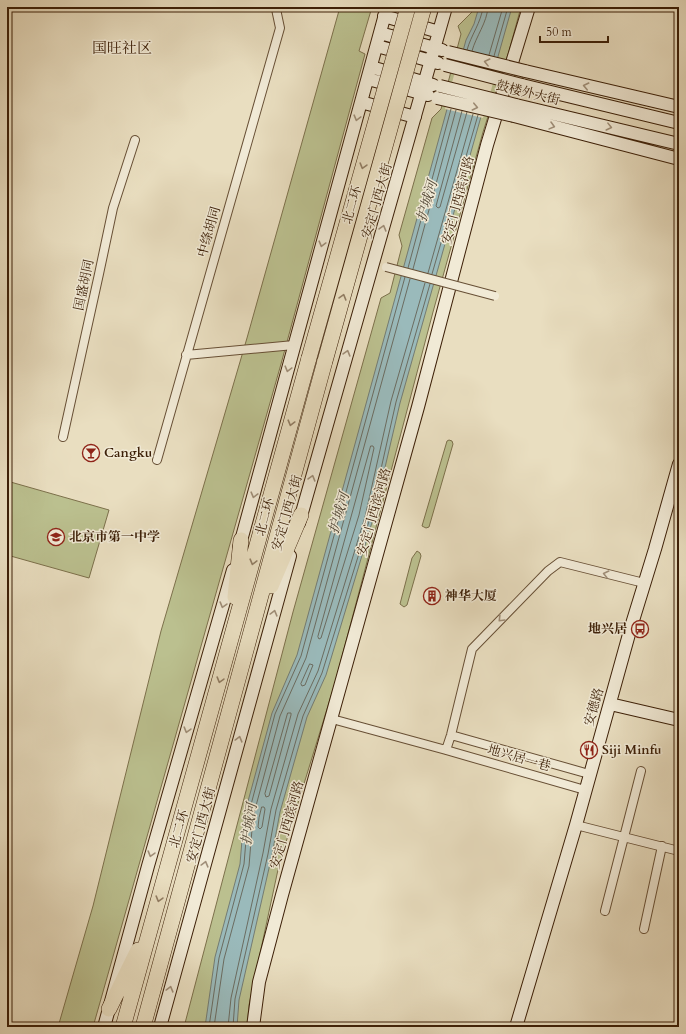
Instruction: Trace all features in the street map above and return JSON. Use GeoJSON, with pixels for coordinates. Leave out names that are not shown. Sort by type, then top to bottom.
{"type":"FeatureCollection","features":[{"type":"Feature","properties":{"kind":"highway","name":"北二环"},"geometry":{"type":"LineString","coordinates":[[124,1027],[309,358],[408,7]]}},
{"type":"Feature","properties":{"kind":"highway","name":"北二环"},"geometry":{"type":"LineString","coordinates":[[143,1027],[247,644],[424,7]]}},
{"type":"Feature","properties":{"kind":"highway"},"geometry":{"type":"LineString","coordinates":[[247,644],[301,515]]}},
{"type":"Feature","properties":{"kind":"highway"},"geometry":{"type":"LineString","coordinates":[[231,642],[242,540]]}},
{"type":"Feature","properties":{"kind":"highway"},"geometry":{"type":"LineString","coordinates":[[109,1008],[154,917]]}},
{"type":"Feature","properties":{"kind":"street","name":"安定门西大街"},"geometry":{"type":"LineString","coordinates":[[160,1027],[301,515],[446,7]]}},
{"type":"Feature","properties":{"kind":"street","name":"安定门西滨河路"},"geometry":{"type":"LineString","coordinates":[[253,1027],[259,982],[282,895],[418,407],[487,146],[529,7]]}},
{"type":"Feature","properties":{"kind":"street","name":"中绦胡同"},"geometry":{"type":"LineString","coordinates":[[157,460],[280,28],[276,9]]}},
{"type":"Feature","properties":{"kind":"street"},"geometry":{"type":"LineString","coordinates":[[104,1027],[148,866],[242,540],[386,12],[440,32]]}},
{"type":"Feature","properties":{"kind":"street"},"geometry":{"type":"LineString","coordinates":[[380,33],[435,48]]}},
{"type":"Feature","properties":{"kind":"street","name":"鼓楼外大街"},"geometry":{"type":"LineString","coordinates":[[377,46],[445,65],[679,123]]}},
{"type":"Feature","properties":{"kind":"street","name":"鼓楼外大街"},"geometry":{"type":"LineString","coordinates":[[435,48],[525,71],[679,107]]}},
{"type":"Feature","properties":{"kind":"street","name":"鼓楼外大街"},"geometry":{"type":"LineString","coordinates":[[369,73],[439,92],[515,110],[679,144]]}},
{"type":"Feature","properties":{"kind":"street"},"geometry":{"type":"LineString","coordinates":[[361,102],[415,117]]}},
{"type":"Feature","properties":{"kind":"street","name":"鼓楼外大街"},"geometry":{"type":"LineString","coordinates":[[515,110],[679,159]]}},
{"type":"Feature","properties":{"kind":"street","name":"国盛胡同"},"geometry":{"type":"LineString","coordinates":[[62,437],[113,208],[135,140]]}},
{"type":"Feature","properties":{"kind":"street"},"geometry":{"type":"LineString","coordinates":[[373,264],[495,296]]}},
{"type":"Feature","properties":{"kind":"street"},"geometry":{"type":"LineString","coordinates":[[186,355],[294,345]]}},
{"type":"Feature","properties":{"kind":"street","name":"安德路"},"geometry":{"type":"LineString","coordinates":[[516,1027],[576,825],[589,774],[679,464]]}},
{"type":"Feature","properties":{"kind":"street"},"geometry":{"type":"LineString","coordinates":[[446,750],[472,649],[548,571],[560,562],[644,583]]}},
{"type":"Feature","properties":{"kind":"street"},"geometry":{"type":"LineString","coordinates":[[610,704],[679,720]]}},
{"type":"Feature","properties":{"kind":"street","name":"地兴居一巷"},"geometry":{"type":"LineString","coordinates":[[332,719],[585,790]]}},
{"type":"Feature","properties":{"kind":"street","name":"地兴居一巷"},"geometry":{"type":"LineString","coordinates":[[451,735],[589,774]]}},
{"type":"Feature","properties":{"kind":"street"},"geometry":{"type":"LineString","coordinates":[[605,911],[623,836],[641,771]]}},
{"type":"Feature","properties":{"kind":"street"},"geometry":{"type":"LineString","coordinates":[[576,825],[679,850]]}},
{"type":"Feature","properties":{"kind":"street"},"geometry":{"type":"LineString","coordinates":[[644,929],[662,846]]}},
{"type":"Feature","properties":{"kind":"green space"},"geometry":{"type":"Polygon","coordinates":[[[340,7],[372,7],[359,51],[365,54],[281,364],[93,1027],[58,1027],[93,906],[161,631],[247,338],[340,7]]]}},
{"type":"Feature","properties":{"kind":"green space"},"geometry":{"type":"Polygon","coordinates":[[[473,7],[521,7],[509,51],[483,132],[433,312],[335,683],[279,865],[249,1005],[247,1027],[184,1027],[293,612],[381,298],[390,293],[402,246],[399,235],[432,118],[441,109],[461,34],[458,26],[472,12],[473,7]]]}},
{"type":"Feature","properties":{"kind":"green space"},"geometry":{"type":"Polygon","coordinates":[[[447,441],[452,441],[453,444],[429,527],[426,528],[422,526],[447,441]]]}},
{"type":"Feature","properties":{"kind":"green space","name":"北京市第一中学"},"geometry":{"type":"Polygon","coordinates":[[[7,481],[109,510],[89,578],[7,555],[7,481]]]}},
{"type":"Feature","properties":{"kind":"green space"},"geometry":{"type":"Polygon","coordinates":[[[417,551],[421,556],[407,605],[404,607],[400,604],[412,558],[417,551]]]}},
{"type":"Feature","properties":{"kind":"water","name":"护城河"},"geometry":{"type":"Polygon","coordinates":[[[479,7],[512,7],[400,403],[373,519],[326,675],[307,717],[280,812],[272,855],[239,1000],[237,1027],[205,1027],[215,957],[240,864],[244,816],[272,713],[297,655],[466,40],[474,24],[479,7]]]}},
{"type":"Feature","properties":{"kind":"pier"},"geometry":{"type":"Polygon","coordinates":[[[461,49],[500,59],[483,118],[445,109],[461,49]]]}},
{"type":"Feature","properties":{"kind":"place","name":"Cangku"},"geometry":{"type":"Point","coordinates":[91,453]}},
{"type":"Feature","properties":{"kind":"place","name":"北京市第一中学"},"geometry":{"type":"Point","coordinates":[56,537]}},
{"type":"Feature","properties":{"kind":"place","name":"神华大厦"},"geometry":{"type":"Point","coordinates":[432,596]}},
{"type":"Feature","properties":{"kind":"place","name":"地兴居"},"geometry":{"type":"Point","coordinates":[640,629]}},
{"type":"Feature","properties":{"kind":"place","name":"Siji Minfu"},"geometry":{"type":"Point","coordinates":[589,750]}},
{"type":"Feature","properties":{"kind":"district","name":"国旺社区"},"geometry":{"type":"Point","coordinates":[122,48]}}]}
